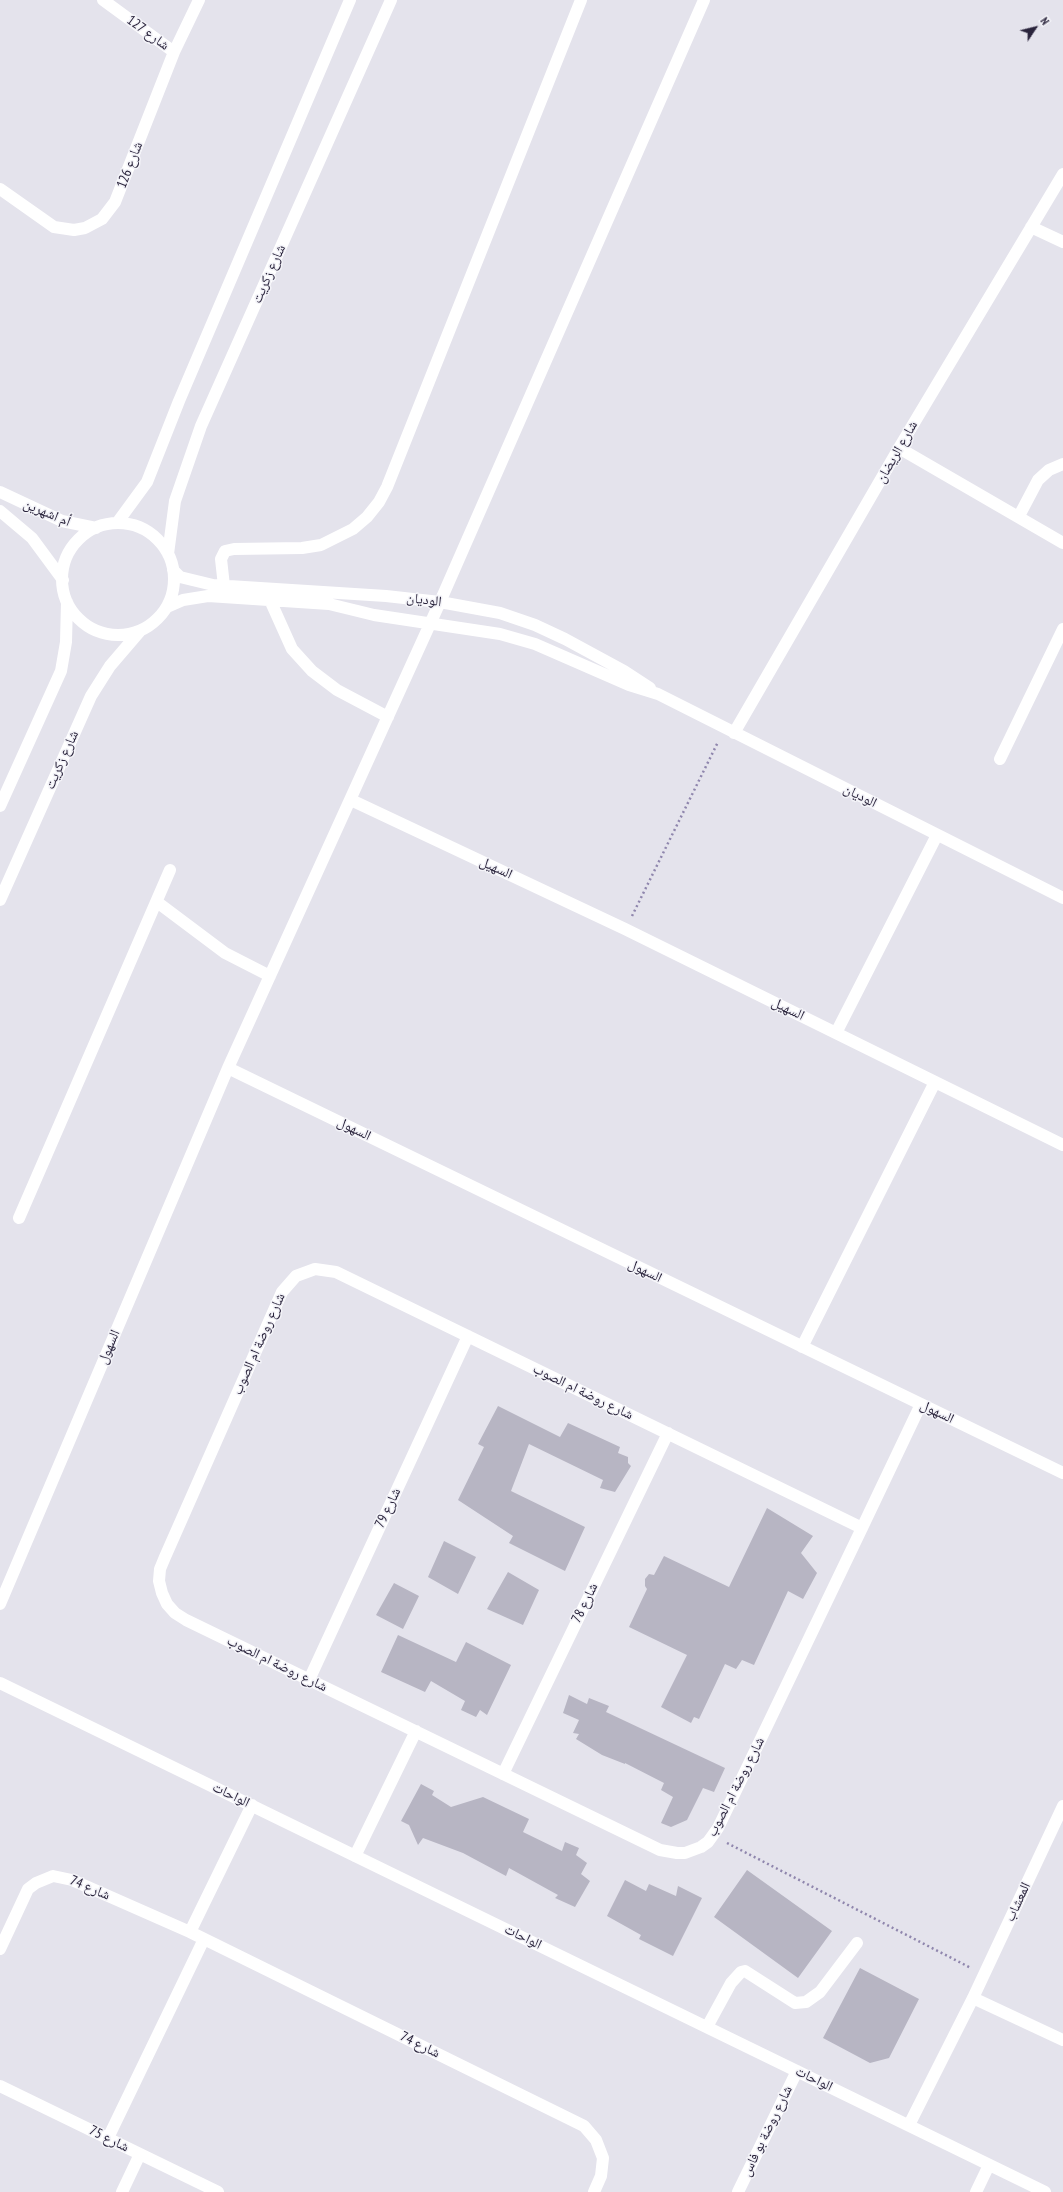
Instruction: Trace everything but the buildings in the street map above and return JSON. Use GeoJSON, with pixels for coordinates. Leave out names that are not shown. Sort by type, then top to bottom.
{"type":"FeatureCollection","features":[{"type":"Feature","properties":{"kind":"street","name":"شارع 127"},"geometry":{"type":"LineString","coordinates":[[102,0],[174,52]]}},
{"type":"Feature","properties":{"kind":"street","name":"شارع 126"},"geometry":{"type":"LineString","coordinates":[[0,189],[54,227],[74,230],[85,228],[102,219],[115,202],[174,52],[199,0]]}},
{"type":"Feature","properties":{"kind":"street"},"geometry":{"type":"LineString","coordinates":[[117,524],[147,482],[179,401],[350,0]]}},
{"type":"Feature","properties":{"kind":"street","name":"شارع زكريت"},"geometry":{"type":"LineString","coordinates":[[168,554],[175,501],[201,426],[391,0]]}},
{"type":"Feature","properties":{"kind":"street"},"geometry":{"type":"LineString","coordinates":[[224,586],[221,560],[225,551],[234,549],[302,548],[320,545],[353,529],[367,517],[379,502],[387,486],[581,0]]}},
{"type":"Feature","properties":{"kind":"street"},"geometry":{"type":"LineString","coordinates":[[351,800],[440,602],[704,0]]}},
{"type":"Feature","properties":{"kind":"street","name":"شارع الريضان"},"geometry":{"type":"LineString","coordinates":[[729,730],[1063,174]]}},
{"type":"Feature","properties":{"kind":"street"},"geometry":{"type":"LineString","coordinates":[[1031,227],[1063,242]]}},
{"type":"Feature","properties":{"kind":"street"},"geometry":{"type":"LineString","coordinates":[[899,448],[1019,516],[1063,543]]}},
{"type":"Feature","properties":{"kind":"street"},"geometry":{"type":"LineString","coordinates":[[1019,516],[1038,480],[1049,470],[1063,464]]}},
{"type":"Feature","properties":{"kind":"street","name":"أم اشهرين"},"geometry":{"type":"LineString","coordinates":[[0,492],[48,516],[77,526],[96,528]]}},
{"type":"Feature","properties":{"kind":"street","name":"أم اشهرين"},"geometry":{"type":"LineString","coordinates":[[0,511],[32,538],[63,580]]}},
{"type":"Feature","properties":{"kind":"street"},"geometry":{"type":"LineString","coordinates":[[0,806],[61,671],[66,642],[67,601],[63,580],[63,569],[71,549],[78,540],[96,528],[117,524],[129,525],[152,535],[168,554],[173,570],[174,583],[167,607],[151,625],[140,631],[112,635],[98,631],[85,624],[75,614],[67,601]]}},
{"type":"Feature","properties":{"kind":"street","name":"الوديان"},"geometry":{"type":"LineString","coordinates":[[173,570],[180,577],[202,583],[224,586],[347,593],[440,602],[494,612],[535,625],[624,671],[658,694],[1063,898]]}},
{"type":"Feature","properties":{"kind":"street","name":"الوديان"},"geometry":{"type":"LineString","coordinates":[[167,607],[183,600],[208,596],[329,604],[374,615],[482,631],[518,638],[553,650],[629,685],[658,694]]}},
{"type":"Feature","properties":{"kind":"street"},"geometry":{"type":"LineString","coordinates":[[270,600],[292,648],[312,672],[337,690],[388,716]]}},
{"type":"Feature","properties":{"kind":"street"},"geometry":{"type":"LineString","coordinates":[[1000,759],[1063,629]]}},
{"type":"Feature","properties":{"kind":"street","name":"شارع زكريت"},"geometry":{"type":"LineString","coordinates":[[0,900],[91,696],[110,666],[140,631]]}},
{"type":"Feature","properties":{"kind":"street","name":"السهيل"},"geometry":{"type":"LineString","coordinates":[[351,800],[625,929],[1063,1145]]}},
{"type":"Feature","properties":{"kind":"street","name":"السهول"},"geometry":{"type":"LineString","coordinates":[[0,1604],[228,1068],[351,800]]}},
{"type":"Feature","properties":{"kind":"street"},"geometry":{"type":"LineString","coordinates":[[836,1033],[937,835]]}},
{"type":"Feature","properties":{"kind":"street"},"geometry":{"type":"LineString","coordinates":[[19,1218],[170,870]]}},
{"type":"Feature","properties":{"kind":"street"},"geometry":{"type":"LineString","coordinates":[[156,902],[225,953],[270,976]]}},
{"type":"Feature","properties":{"kind":"street","name":"السهول"},"geometry":{"type":"LineString","coordinates":[[228,1068],[1063,1473]]}},
{"type":"Feature","properties":{"kind":"street"},"geometry":{"type":"LineString","coordinates":[[802,1346],[935,1082]]}},
{"type":"Feature","properties":{"kind":"street","name":"شارع روضة ام الصوب"},"geometry":{"type":"LineString","coordinates":[[862,1528],[468,1336],[326,1269],[305,1271],[288,1283],[282,1292],[165,1557],[160,1569],[159,1581],[164,1598],[176,1613],[309,1680],[668,1852],[676,1853],[693,1850],[701,1847],[714,1836],[862,1528],[921,1404]]}},
{"type":"Feature","properties":{"kind":"street","name":"شارع 79"},"geometry":{"type":"LineString","coordinates":[[309,1680],[468,1336]]}},
{"type":"Feature","properties":{"kind":"street","name":"شارع 78"},"geometry":{"type":"LineString","coordinates":[[503,1774],[668,1433]]}},
{"type":"Feature","properties":{"kind":"street","name":"الواحات"},"geometry":{"type":"LineString","coordinates":[[0,1683],[1045,2192]]}},
{"type":"Feature","properties":{"kind":"street"},"geometry":{"type":"LineString","coordinates":[[355,1856],[416,1731]]}},
{"type":"Feature","properties":{"kind":"street"},"geometry":{"type":"LineString","coordinates":[[190,1932],[252,1805]]}},
{"type":"Feature","properties":{"kind":"street","name":"المعشاب"},"geometry":{"type":"LineString","coordinates":[[908,2126],[973,1998],[1063,1806]]}},
{"type":"Feature","properties":{"kind":"street","name":"شارع 74"},"geometry":{"type":"LineString","coordinates":[[0,1949],[28,1889],[36,1883],[53,1876],[72,1880],[190,1932],[584,2126],[596,2140],[603,2158],[602,2176],[594,2192]]}},
{"type":"Feature","properties":{"kind":"street"},"geometry":{"type":"LineString","coordinates":[[108,2138],[204,1939]]}},
{"type":"Feature","properties":{"kind":"street"},"geometry":{"type":"LineString","coordinates":[[707,2027],[731,1983],[741,1972],[745,1971],[793,2001],[806,2002],[820,1992],[857,1943]]}},
{"type":"Feature","properties":{"kind":"street"},"geometry":{"type":"LineString","coordinates":[[973,1998],[1063,2040]]}},
{"type":"Feature","properties":{"kind":"street","name":"شارع روضة بو فاس"},"geometry":{"type":"LineString","coordinates":[[738,2192],[796,2071]]}},
{"type":"Feature","properties":{"kind":"street","name":"شارع 75"},"geometry":{"type":"LineString","coordinates":[[0,2086],[218,2192]]}},
{"type":"Feature","properties":{"kind":"street"},"geometry":{"type":"LineString","coordinates":[[122,2192],[140,2154]]}},
{"type":"Feature","properties":{"kind":"street"},"geometry":{"type":"LineString","coordinates":[[976,2192],[989,2165]]}},
{"type":"Feature","properties":{"kind":"path"},"geometry":{"type":"LineString","coordinates":[[625,929],[729,730]]}},
{"type":"Feature","properties":{"kind":"path"},"geometry":{"type":"LineString","coordinates":[[714,1836],[983,1974]]}}]}
